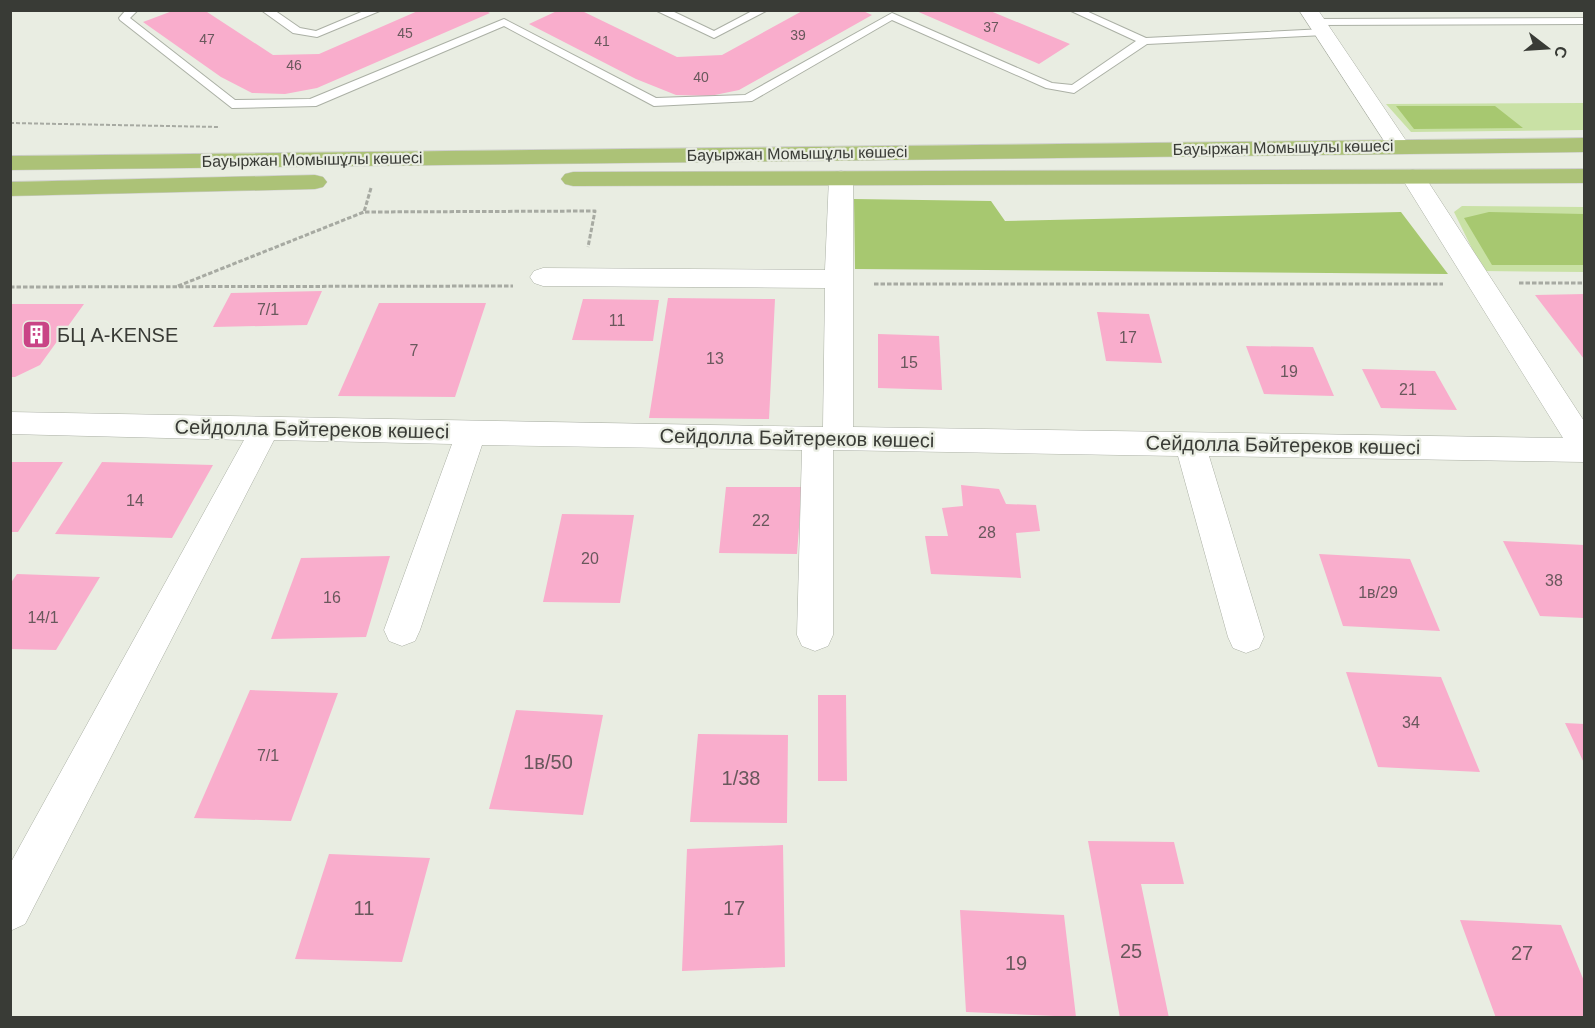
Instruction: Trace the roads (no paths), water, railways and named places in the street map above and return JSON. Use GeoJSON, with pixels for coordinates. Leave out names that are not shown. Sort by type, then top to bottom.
{"type":"FeatureCollection","features":[{"type":"Feature","properties":{"kind":"main road","name":"Бауыржан Момышұлы көшесі"},"geometry":{"type":"LineString","coordinates":[[10,163],[1398,145],[1584,145]]}},
{"type":"Feature","properties":{"kind":"main road"},"geometry":{"type":"LineString","coordinates":[[10,154],[82,162]]}},
{"type":"Feature","properties":{"kind":"main road","name":"Бауыржан Момышұлы көшесі"},"geometry":{"type":"LineString","coordinates":[[10,189],[373,180],[1584,176]]}},
{"type":"Feature","properties":{"kind":"main road"},"geometry":{"type":"LineString","coordinates":[[10,198],[83,188]]}},
{"type":"Feature","properties":{"kind":"street"},"geometry":{"type":"LineString","coordinates":[[1316,21],[1398,145]]}},
{"type":"Feature","properties":{"kind":"street"},"geometry":{"type":"LineString","coordinates":[[1413,177],[1584,448]]}},
{"type":"Feature","properties":{"kind":"street"},"geometry":{"type":"LineString","coordinates":[[815,635],[838,279],[841,178]]}},
{"type":"Feature","properties":{"kind":"street"},"geometry":{"type":"LineString","coordinates":[[543,277],[838,279]]}},
{"type":"Feature","properties":{"kind":"street","name":"Сейдолла Бәйтереков көшесі"},"geometry":{"type":"LineString","coordinates":[[10,423],[471,433],[1584,448]]}},
{"type":"Feature","properties":{"kind":"street"},"geometry":{"type":"LineString","coordinates":[[10,909],[267,427]]}},
{"type":"Feature","properties":{"kind":"street"},"geometry":{"type":"LineString","coordinates":[[402,630],[471,433]]}},
{"type":"Feature","properties":{"kind":"street"},"geometry":{"type":"LineString","coordinates":[[1191,444],[1246,637]]}},
{"type":"Feature","properties":{"kind":"lane"},"geometry":{"type":"LineString","coordinates":[[133,10],[124,18],[232,104],[312,103],[504,22],[509,10]]}},
{"type":"Feature","properties":{"kind":"lane"},"geometry":{"type":"LineString","coordinates":[[266,10],[297,31],[317,34],[377,10]]}},
{"type":"Feature","properties":{"kind":"lane"},"geometry":{"type":"LineString","coordinates":[[660,10],[714,35],[764,10]]}},
{"type":"Feature","properties":{"kind":"lane"},"geometry":{"type":"LineString","coordinates":[[1074,10],[1144,41]]}},
{"type":"Feature","properties":{"kind":"lane"},"geometry":{"type":"LineString","coordinates":[[504,22],[654,102],[748,98],[892,13],[1050,86],[1074,89],[1144,41],[1316,21],[1584,21]]}},
{"type":"Feature","properties":{"kind":"place","name":"БЦ A-KENSE"},"geometry":{"type":"Point","coordinates":[36,335]}}]}
